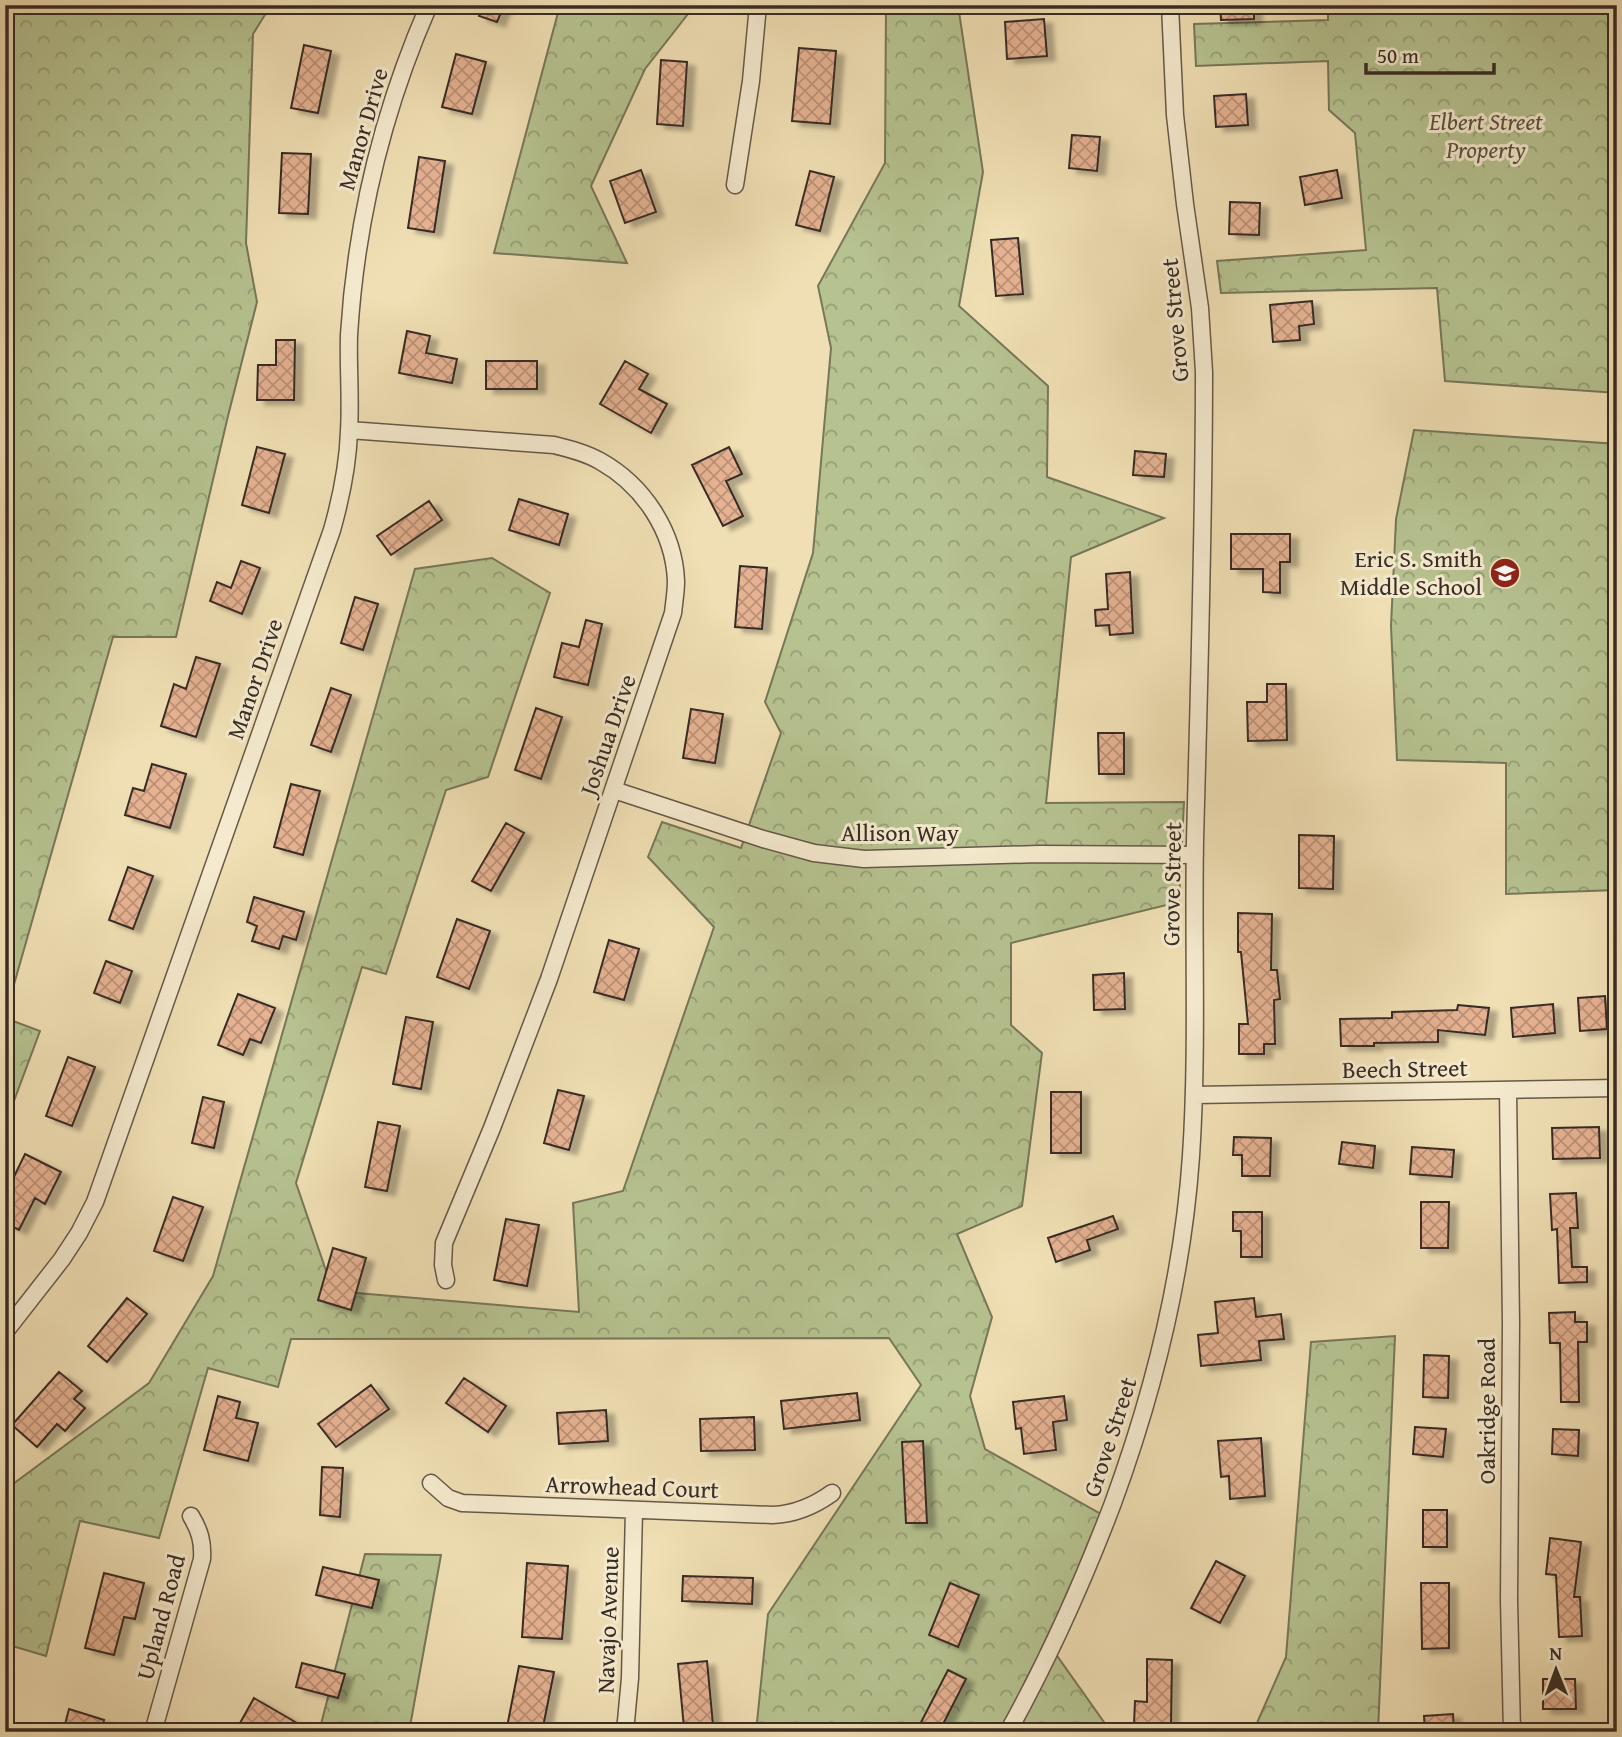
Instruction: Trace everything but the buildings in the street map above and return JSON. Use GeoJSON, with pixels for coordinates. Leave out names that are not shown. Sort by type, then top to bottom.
{"type":"FeatureCollection","features":[{"type":"Feature","properties":{"kind":"street","name":"Manor Drive"},"geometry":{"type":"LineString","coordinates":[[5,1332],[62,1259],[95,1202],[332,530],[346,469],[349,336],[362,223],[375,160],[393,97],[429,5]]}},
{"type":"Feature","properties":{"kind":"street"},"geometry":{"type":"LineString","coordinates":[[735,185],[751,81],[758,5]]}},
{"type":"Feature","properties":{"kind":"street","name":"Grove Street"},"geometry":{"type":"LineString","coordinates":[[1008,1732],[1065,1620],[1129,1460],[1163,1341],[1176,1281],[1191,1158],[1204,372],[1200,309],[1175,115],[1170,5]]}},
{"type":"Feature","properties":{"kind":"street","name":"Joshua Drive"},"geometry":{"type":"LineString","coordinates":[[349,429],[554,445],[576,450],[599,460],[637,489],[653,509],[672,556],[676,580],[673,614],[549,979],[492,1128],[444,1242],[443,1265],[446,1280]]}},
{"type":"Feature","properties":{"kind":"street","name":"Allison Way"},"geometry":{"type":"LineString","coordinates":[[614,790],[763,839],[814,853],[864,859],[1039,854],[1195,855]]}},
{"type":"Feature","properties":{"kind":"street","name":"Beech Street"},"geometry":{"type":"LineString","coordinates":[[1194,1095],[1617,1088]]}},
{"type":"Feature","properties":{"kind":"street","name":"Oakridge Road"},"geometry":{"type":"LineString","coordinates":[[1508,1090],[1511,1323],[1509,1600],[1513,1732]]}},
{"type":"Feature","properties":{"kind":"street","name":"Arrowhead Court"},"geometry":{"type":"LineString","coordinates":[[431,1483],[448,1498],[462,1503],[781,1515],[817,1504],[832,1493]]}},
{"type":"Feature","properties":{"kind":"street","name":"Navajo Avenue"},"geometry":{"type":"LineString","coordinates":[[625,1732],[630,1678],[634,1510]]}},
{"type":"Feature","properties":{"kind":"street","name":"Upland Road"},"geometry":{"type":"LineString","coordinates":[[153,1732],[202,1559],[200,1530],[191,1516]]}},
{"type":"Feature","properties":{"kind":"green space"},"geometry":{"type":"Polygon","coordinates":[[[5,5],[271,5],[253,34],[246,243],[257,302],[176,637],[113,637],[5,1016],[5,5]]]}},
{"type":"Feature","properties":{"kind":"green space"},"geometry":{"type":"Polygon","coordinates":[[[560,5],[695,5],[645,69],[591,186],[627,263],[494,253],[560,5]]]}},
{"type":"Feature","properties":{"kind":"green space"},"geometry":{"type":"Polygon","coordinates":[[[886,5],[958,5],[983,172],[959,306],[1048,386],[1047,477],[1164,518],[1071,557],[1046,803],[1184,802],[1179,902],[1011,943],[1011,1025],[1042,1053],[1022,1206],[957,1234],[992,1317],[970,1396],[985,1449],[1108,1518],[1053,1650],[1111,1732],[756,1732],[768,1614],[921,1385],[889,1338],[291,1339],[278,1387],[208,1368],[159,1538],[80,1521],[46,1656],[9,1645],[5,1657],[5,1490],[149,1383],[213,1276],[415,569],[492,558],[550,593],[488,777],[446,790],[386,974],[362,967],[296,1183],[333,1291],[579,1312],[573,1203],[623,1191],[714,927],[648,857],[662,822],[741,848],[781,733],[765,702],[813,553],[831,348],[818,286],[885,163],[886,5]]]}},
{"type":"Feature","properties":{"kind":"green space","name":"Elbert Street Property"},"geometry":{"type":"Polygon","coordinates":[[[1328,5],[1617,5],[1617,393],[1445,381],[1437,288],[1221,293],[1217,261],[1366,250],[1355,133],[1329,110],[1328,61],[1196,66],[1194,24],[1328,20],[1328,5]]]}},
{"type":"Feature","properties":{"kind":"green space","name":"Eric S. Smith Middle School"},"geometry":{"type":"Polygon","coordinates":[[[1414,430],[1617,444],[1617,890],[1506,894],[1506,763],[1397,760],[1391,626],[1396,519],[1414,430]]]}},
{"type":"Feature","properties":{"kind":"green space"},"geometry":{"type":"Polygon","coordinates":[[[5,1018],[40,1031],[5,1125],[5,1018]]]}},
{"type":"Feature","properties":{"kind":"green space"},"geometry":{"type":"Polygon","coordinates":[[[1395,1336],[1378,1732],[1253,1732],[1286,1657],[1311,1342],[1395,1336]]]}},
{"type":"Feature","properties":{"kind":"green space"},"geometry":{"type":"Polygon","coordinates":[[[365,1554],[441,1555],[409,1732],[319,1732],[365,1554]]]}},
{"type":"Feature","properties":{"kind":"green space"},"geometry":{"type":"Polygon","coordinates":[[[1617,1719],[1617,1732],[1532,1732],[1532,1725],[1609,1724],[1608,1720],[1617,1719]]]}},
{"type":"Feature","properties":{"kind":"place","name":"Eric S. Smith Middle School"},"geometry":{"type":"Point","coordinates":[1505,573]}}]}
